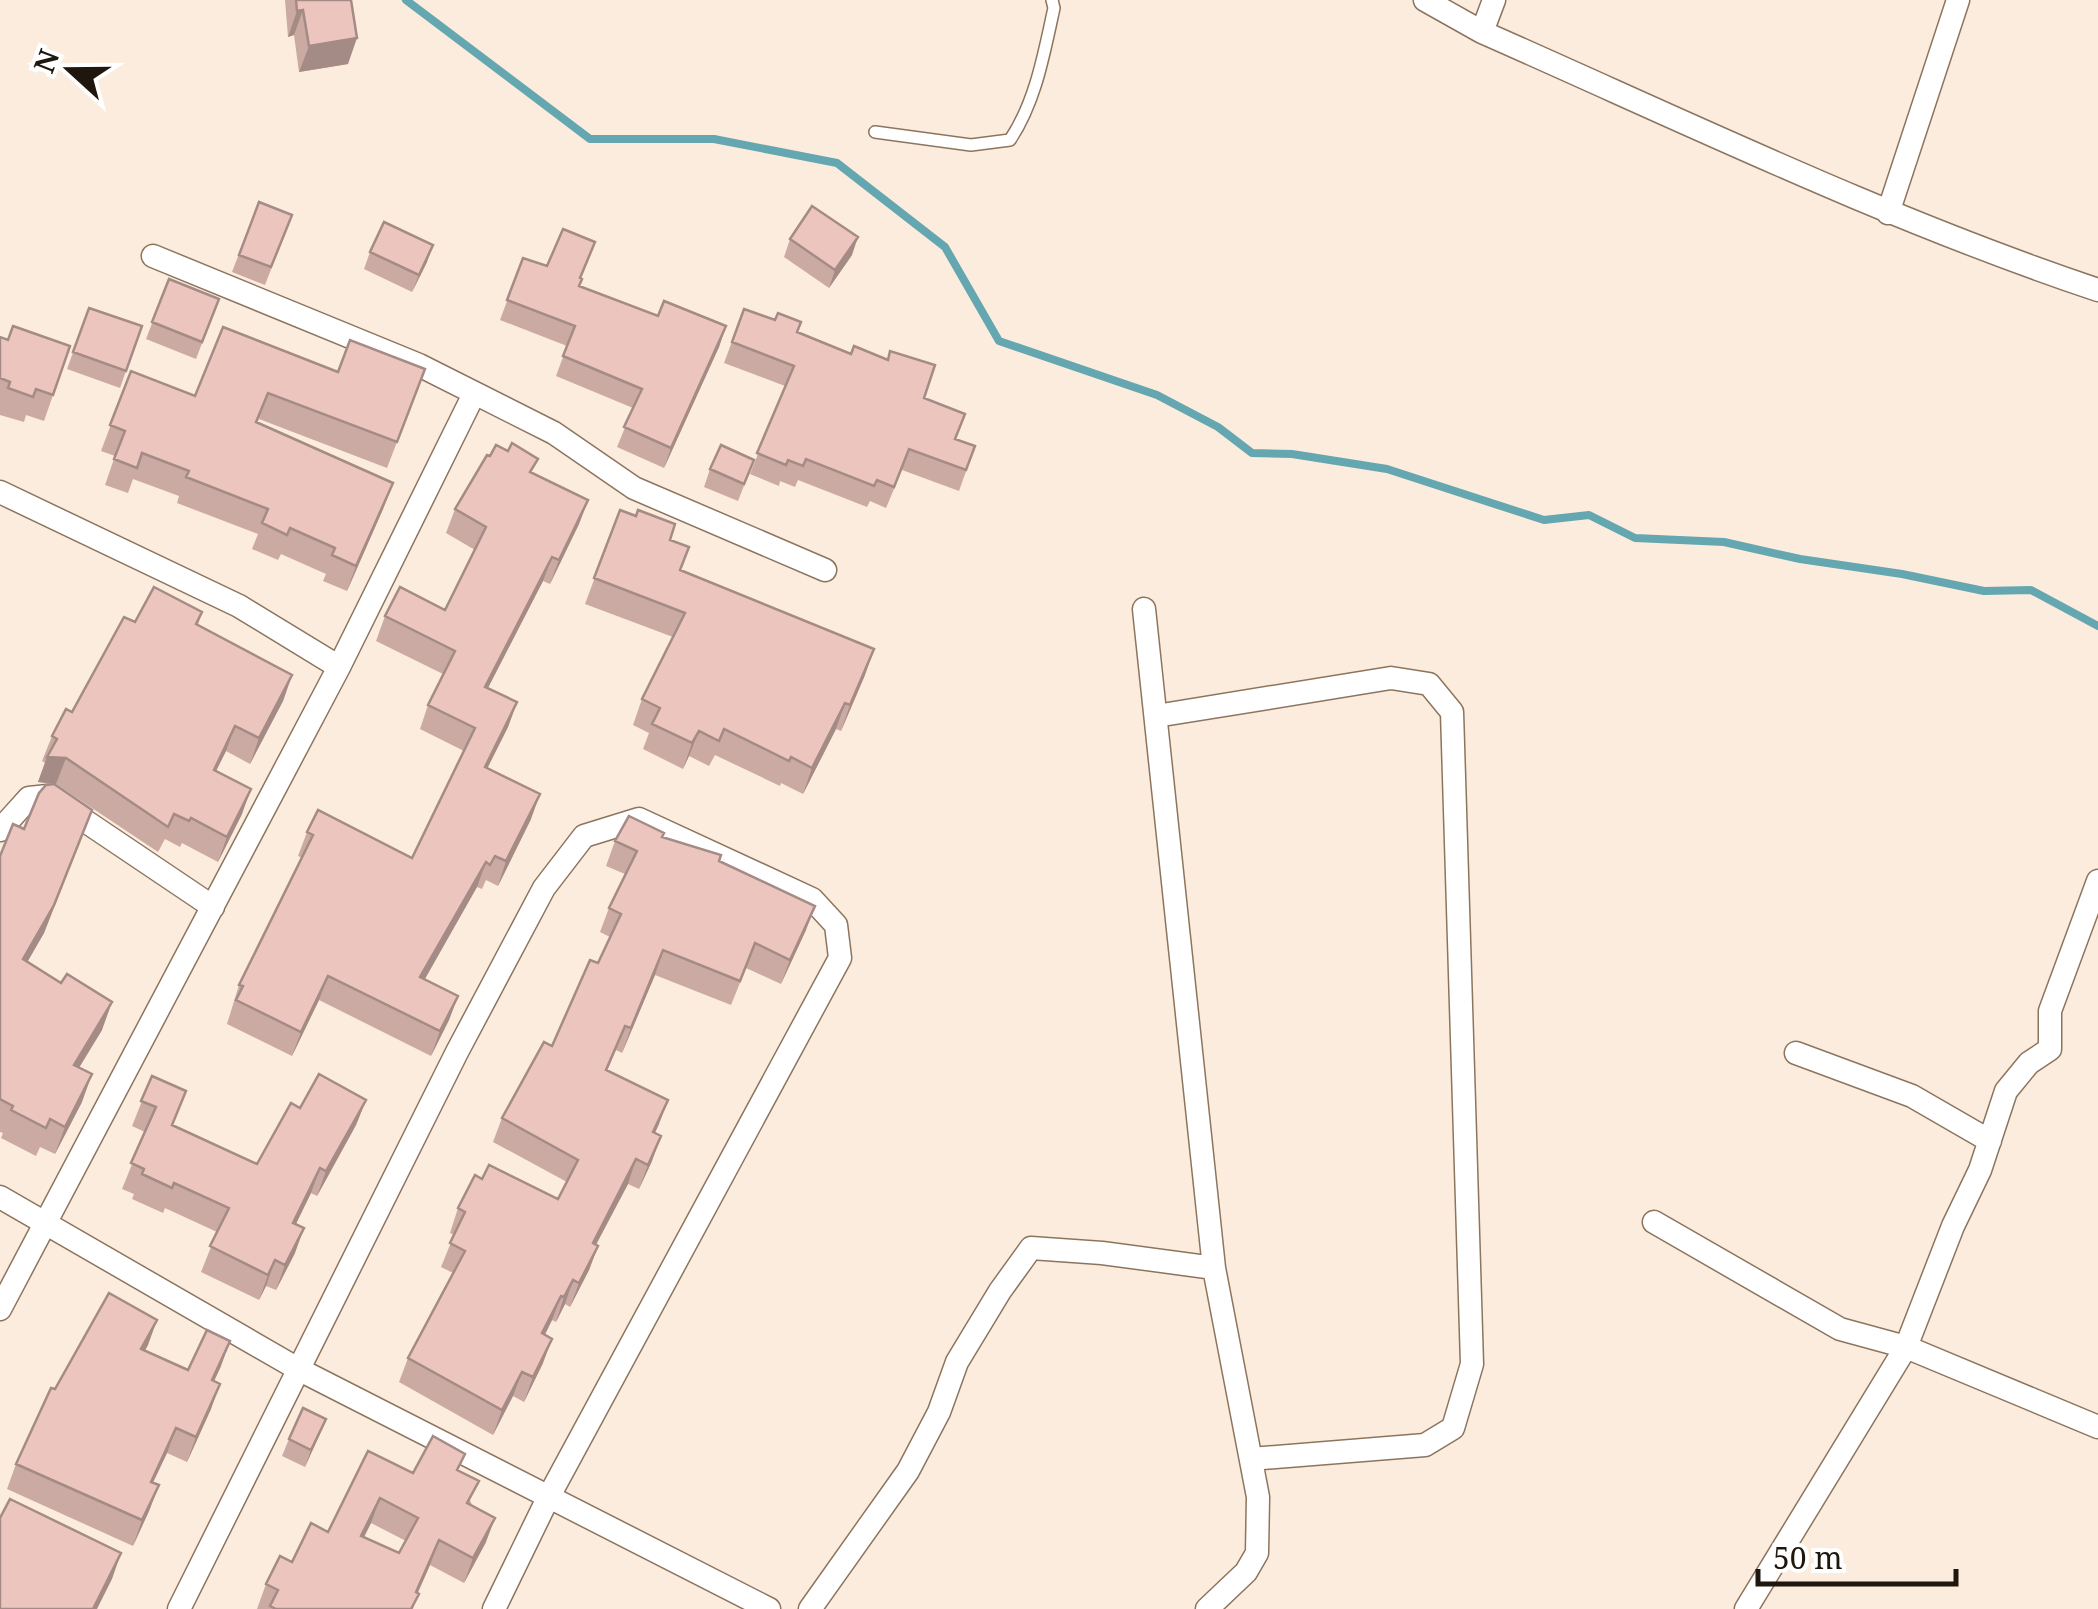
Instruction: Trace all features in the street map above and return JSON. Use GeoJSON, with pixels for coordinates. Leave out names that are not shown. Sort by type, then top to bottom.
{"type":"FeatureCollection","features":[{"type":"Feature","properties":{"kind":"street"},"geometry":{"type":"LineString","coordinates":[[1426,0],[1482,32],[1888,213],[2098,290]]}},
{"type":"Feature","properties":{"kind":"street"},"geometry":{"type":"LineString","coordinates":[[1482,32],[1494,0]]}},
{"type":"Feature","properties":{"kind":"street"},"geometry":{"type":"LineString","coordinates":[[1888,213],[1958,0]]}},
{"type":"Feature","properties":{"kind":"street"},"geometry":{"type":"LineString","coordinates":[[153,256],[419,365],[554,433],[634,488],[824,570]]}},
{"type":"Feature","properties":{"kind":"street"},"geometry":{"type":"LineString","coordinates":[[0,1309],[339,667],[474,394]]}},
{"type":"Feature","properties":{"kind":"street"},"geometry":{"type":"LineString","coordinates":[[0,492],[240,606],[339,667]]}},
{"type":"Feature","properties":{"kind":"street"},"geometry":{"type":"LineString","coordinates":[[1144,609],[1214,1268],[1258,1498],[1256,1553],[1246,1572],[1207,1609]]}},
{"type":"Feature","properties":{"kind":"street"},"geometry":{"type":"LineString","coordinates":[[1156,716],[1391,678],[1429,684],[1452,712],[1472,1364],[1452,1428],[1425,1445],[1251,1459]]}},
{"type":"Feature","properties":{"kind":"street"},"geometry":{"type":"LineString","coordinates":[[0,830],[29,798],[48,796],[213,907]]}},
{"type":"Feature","properties":{"kind":"street"},"geometry":{"type":"LineString","coordinates":[[179,1609],[535,904],[584,836],[638,819],[812,899],[836,926],[840,958],[548,1498],[494,1609]]}},
{"type":"Feature","properties":{"kind":"street"},"geometry":{"type":"LineString","coordinates":[[1746,1609],[1906,1346],[1952,1226],[1990,1142],[2006,1092],[2029,1063],[2050,1049],[2050,1011],[2098,881]]}},
{"type":"Feature","properties":{"kind":"street"},"geometry":{"type":"LineString","coordinates":[[1796,1052],[1912,1096],[1990,1142]]}},
{"type":"Feature","properties":{"kind":"street"},"geometry":{"type":"LineString","coordinates":[[0,1197],[298,1369],[769,1609]]}},
{"type":"Feature","properties":{"kind":"street"},"geometry":{"type":"LineString","coordinates":[[1654,1222],[1840,1328],[1906,1346],[2098,1427]]}},
{"type":"Feature","properties":{"kind":"street"},"geometry":{"type":"LineString","coordinates":[[810,1609],[908,1471],[939,1412],[957,1362],[1000,1291],[1032,1248],[1214,1268]]}},
{"type":"Feature","properties":{"kind":"lane"},"geometry":{"type":"LineString","coordinates":[[875,132],[971,145],[1010,140],[1023,120],[1039,74],[1054,8],[1052,0]]}},
{"type":"Feature","properties":{"kind":"building"},"geometry":{"type":"Polygon","coordinates":[[[296,0],[351,0],[357,38],[309,46],[303,10],[297,11],[296,0]]]}},
{"type":"Feature","properties":{"kind":"building"},"geometry":{"type":"Polygon","coordinates":[[[259,202],[292,215],[271,267],[239,255],[259,202]]]}},
{"type":"Feature","properties":{"kind":"building"},"geometry":{"type":"Polygon","coordinates":[[[812,206],[858,237],[835,270],[790,239],[812,206]]]}},
{"type":"Feature","properties":{"kind":"building"},"geometry":{"type":"Polygon","coordinates":[[[384,222],[433,245],[419,275],[370,252],[384,222]]]}},
{"type":"Feature","properties":{"kind":"building"},"geometry":{"type":"Polygon","coordinates":[[[563,229],[595,242],[579,286],[658,316],[664,301],[726,326],[671,448],[624,427],[642,389],[563,356],[575,326],[507,300],[523,258],[547,266],[563,229]]]}},
{"type":"Feature","properties":{"kind":"building"},"geometry":{"type":"Polygon","coordinates":[[[169,279],[219,299],[202,342],[152,322],[169,279]]]}},
{"type":"Feature","properties":{"kind":"building"},"geometry":{"type":"Polygon","coordinates":[[[89,308],[142,326],[126,371],[73,352],[89,308]]]}},
{"type":"Feature","properties":{"kind":"building"},"geometry":{"type":"Polygon","coordinates":[[[744,309],[775,320],[778,313],[801,322],[797,332],[851,354],[854,346],[888,360],[890,351],[935,365],[924,398],[965,414],[955,439],[975,446],[966,470],[909,449],[894,487],[877,480],[874,486],[806,459],[803,466],[788,460],[786,465],[757,453],[794,366],[732,342],[744,309]]]}},
{"type":"Feature","properties":{"kind":"building"},"geometry":{"type":"Polygon","coordinates":[[[13,326],[70,346],[53,395],[36,389],[33,397],[8,388],[10,382],[0,378],[0,337],[8,340],[13,326]]]}},
{"type":"Feature","properties":{"kind":"building"},"geometry":{"type":"Polygon","coordinates":[[[223,327],[338,372],[350,340],[425,369],[397,442],[268,393],[256,422],[393,483],[356,566],[332,555],[335,548],[290,528],[287,535],[262,523],[268,509],[186,477],[189,471],[142,453],[137,468],[114,459],[125,431],[110,425],[131,371],[195,396],[223,327]]]}},
{"type":"Feature","properties":{"kind":"building"},"geometry":{"type":"Polygon","coordinates":[[[512,443],[538,459],[530,472],[588,500],[559,560],[552,557],[485,687],[517,702],[485,767],[540,794],[506,861],[495,856],[490,865],[486,862],[420,977],[458,996],[440,1031],[328,976],[301,1032],[236,1000],[243,986],[239,985],[313,835],[307,832],[318,810],[412,858],[475,728],[428,705],[455,651],[385,616],[400,587],[445,610],[486,527],[455,509],[487,455],[496,445],[508,451],[512,443]]]}},
{"type":"Feature","properties":{"kind":"building"},"geometry":{"type":"Polygon","coordinates":[[[721,445],[754,460],[744,484],[710,469],[721,445]]]}},
{"type":"Feature","properties":{"kind":"building"},"geometry":{"type":"Polygon","coordinates":[[[620,510],[636,516],[638,510],[675,524],[670,540],[689,547],[680,570],[874,649],[850,705],[845,703],[812,768],[724,729],[719,741],[699,731],[692,743],[652,724],[660,708],[642,699],[685,613],[594,578],[620,510]]]}},
{"type":"Feature","properties":{"kind":"building"},"geometry":{"type":"Polygon","coordinates":[[[154,587],[202,612],[196,624],[292,675],[259,738],[235,726],[214,770],[251,789],[227,837],[191,818],[189,821],[174,814],[168,827],[66,758],[47,757],[57,739],[52,736],[66,709],[72,712],[124,617],[135,622],[154,587]]]}},
{"type":"Feature","properties":{"kind":"building"},"geometry":{"type":"Polygon","coordinates":[[[54,784],[92,810],[54,905],[23,959],[61,983],[67,974],[112,1002],[74,1065],[92,1074],[65,1127],[50,1119],[46,1128],[11,1110],[13,1106],[0,1099],[0,856],[13,824],[24,829],[39,793],[46,785],[54,784]]]}},
{"type":"Feature","properties":{"kind":"building"},"geometry":{"type":"Polygon","coordinates":[[[629,816],[664,833],[662,837],[721,855],[719,861],[815,906],[790,960],[755,943],[740,981],[663,950],[631,1028],[625,1026],[606,1070],[668,1100],[653,1132],[661,1136],[648,1165],[636,1159],[593,1243],[598,1246],[579,1283],[573,1280],[561,1296],[542,1333],[552,1339],[533,1377],[522,1372],[502,1410],[408,1358],[465,1251],[450,1243],[465,1212],[458,1208],[475,1175],[482,1179],[489,1165],[558,1199],[578,1160],[502,1118],[544,1042],[552,1046],[590,960],[598,963],[621,914],[609,908],[637,851],[615,841],[629,816]]]}},
{"type":"Feature","properties":{"kind":"building"},"geometry":{"type":"Polygon","coordinates":[[[319,1074],[366,1100],[326,1171],[320,1168],[293,1223],[304,1228],[285,1265],[275,1260],[268,1275],[210,1246],[229,1208],[174,1183],[172,1188],[142,1174],[144,1169],[131,1163],[156,1107],[141,1101],[152,1076],[186,1091],[172,1125],[257,1164],[291,1103],[300,1108],[319,1074]]]}},
{"type":"Feature","properties":{"kind":"building"},"geometry":{"type":"Polygon","coordinates":[[[109,1293],[157,1320],[141,1349],[188,1370],[207,1330],[230,1341],[212,1380],[220,1384],[196,1437],[176,1428],[151,1482],[159,1485],[142,1520],[16,1464],[51,1388],[55,1389],[109,1293]]]}},
{"type":"Feature","properties":{"kind":"building"},"geometry":{"type":"Polygon","coordinates":[[[303,1408],[326,1419],[311,1450],[289,1439],[303,1408]]]}},
{"type":"Feature","properties":{"kind":"building"},"geometry":{"type":"Polygon","coordinates":[[[433,1436],[465,1454],[457,1470],[479,1481],[467,1503],[495,1518],[473,1558],[439,1540],[411,1609],[270,1606],[278,1590],[266,1584],[280,1556],[292,1562],[311,1523],[328,1532],[368,1451],[413,1473],[433,1436]],[[380,1498],[361,1536],[399,1553],[418,1518],[380,1498]]]}},
{"type":"Feature","properties":{"kind":"building"},"geometry":{"type":"Polygon","coordinates":[[[10,1499],[121,1553],[93,1609],[0,1609],[0,1518],[10,1499]]]}},
{"type":"Feature","properties":{"kind":"waterway"},"geometry":{"type":"LineString","coordinates":[[406,0],[590,139],[714,139],[837,163],[945,247],[999,341],[1157,395],[1218,427],[1252,453],[1292,454],[1387,469],[1544,520],[1589,515],[1635,538],[1724,542],[1984,591],[2031,590],[2098,626]]}}]}
